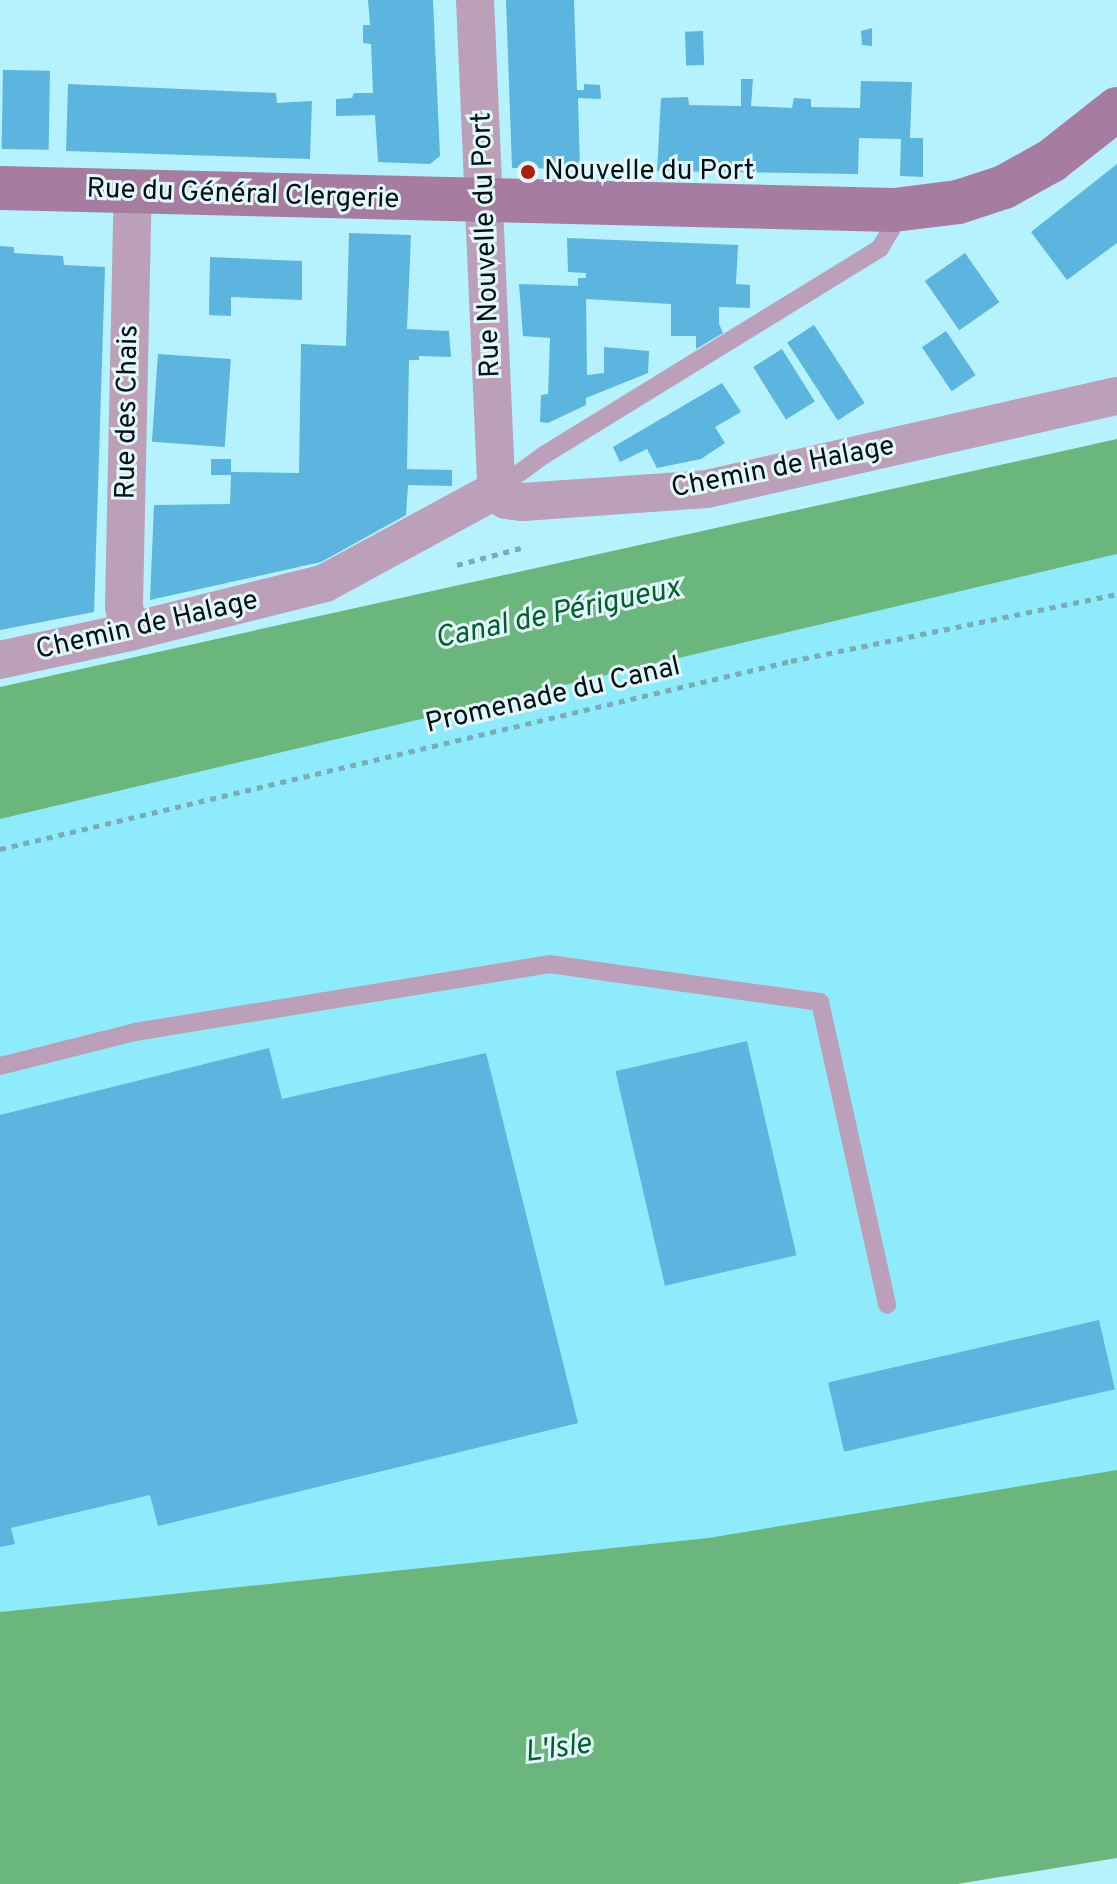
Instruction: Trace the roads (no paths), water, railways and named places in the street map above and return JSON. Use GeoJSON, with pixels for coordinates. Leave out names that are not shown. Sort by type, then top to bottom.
{"type":"FeatureCollection","features":[{"type":"Feature","properties":{"kind":"main road","name":"Rue du Général Clergerie"},"geometry":{"type":"LineString","coordinates":[[0,188],[894,210],[958,202],[1004,187],[1051,161],[1117,109]]}},
{"type":"Feature","properties":{"kind":"street","name":"Rue Nouvelle du Port"},"geometry":{"type":"LineString","coordinates":[[475,0],[496,490]]}},
{"type":"Feature","properties":{"kind":"street","name":"Rue des Chais"},"geometry":{"type":"LineString","coordinates":[[129,632],[124,606],[133,192]]}},
{"type":"Feature","properties":{"kind":"street","name":"Chemin de Halage"},"geometry":{"type":"LineString","coordinates":[[0,660],[129,632],[325,583],[496,490],[506,500],[523,502],[707,489],[1117,396]]}},
{"type":"Feature","properties":{"kind":"lane"},"geometry":{"type":"LineString","coordinates":[[496,490],[544,455],[880,248],[892,228],[894,210]]}},
{"type":"Feature","properties":{"kind":"lane"},"geometry":{"type":"LineString","coordinates":[[0,1066],[135,1032],[549,964],[820,1002],[887,1305]]}},
{"type":"Feature","properties":{"kind":"water","name":"Canal de Périgueux"},"geometry":{"type":"Polygon","coordinates":[[[1117,439],[1117,554],[0,819],[0,687],[1117,439]]]}},
{"type":"Feature","properties":{"kind":"water","name":"L'Isle"},"geometry":{"type":"Polygon","coordinates":[[[1117,1470],[1117,1858],[957,1884],[0,1884],[0,1612],[708,1538],[1117,1470]]]}},
{"type":"Feature","properties":{"kind":"place","name":"Nouvelle du Port"},"geometry":{"type":"Point","coordinates":[528,172]}}]}
